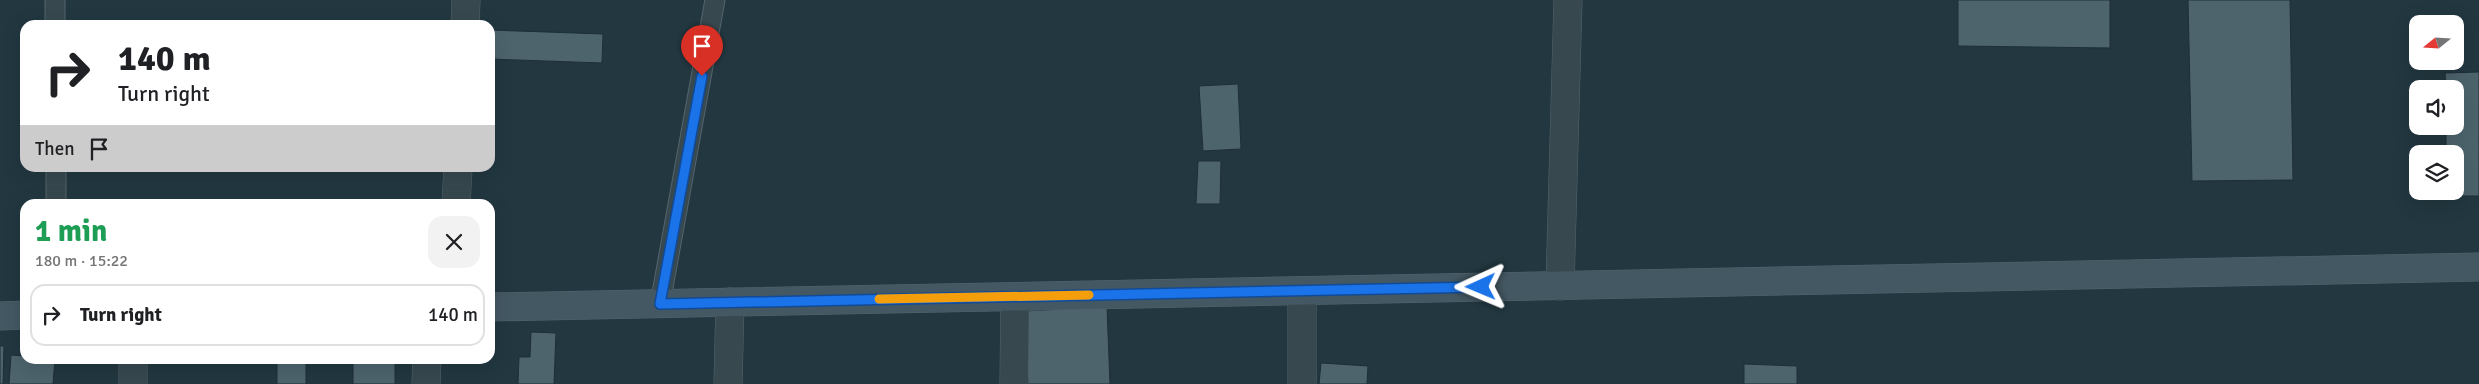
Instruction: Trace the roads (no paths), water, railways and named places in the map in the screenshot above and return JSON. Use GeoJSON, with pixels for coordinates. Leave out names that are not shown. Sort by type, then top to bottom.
{"type":"FeatureCollection","features":[{"type":"Feature","properties":{"kind":"street"},"geometry":{"type":"LineString","coordinates":[[465,20],[466,0]]}},
{"type":"Feature","properties":{"kind":"street"},"geometry":{"type":"LineString","coordinates":[[1560,286],[1568,0]]}},
{"type":"Feature","properties":{"kind":"street"},"geometry":{"type":"LineString","coordinates":[[456,199],[458,172]]}},
{"type":"Feature","properties":{"kind":"street"},"geometry":{"type":"LineString","coordinates":[[495,307],[2479,267]]}},
{"type":"Feature","properties":{"kind":"street"},"geometry":{"type":"LineString","coordinates":[[1302,291],[1302,384]]}},
{"type":"Feature","properties":{"kind":"street"},"geometry":{"type":"LineString","coordinates":[[1014,384],[1015,297]]}},
{"type":"Feature","properties":{"kind":"street"},"geometry":{"type":"LineString","coordinates":[[728,384],[730,302]]}},
{"type":"Feature","properties":{"kind":"street"},"geometry":{"type":"LineString","coordinates":[[0,316],[20,315]]}},
{"type":"Feature","properties":{"kind":"street"},"geometry":{"type":"LineString","coordinates":[[133,364],[133,384]]}},
{"type":"Feature","properties":{"kind":"street"},"geometry":{"type":"LineString","coordinates":[[426,384],[427,364]]}},
{"type":"Feature","properties":{"kind":"lane"},"geometry":{"type":"LineString","coordinates":[[55,0],[55,20]]}},
{"type":"Feature","properties":{"kind":"lane"},"geometry":{"type":"LineString","coordinates":[[660,304],[715,0]]}},
{"type":"Feature","properties":{"kind":"lane"},"geometry":{"type":"LineString","coordinates":[[56,172],[56,199]]}}]}
